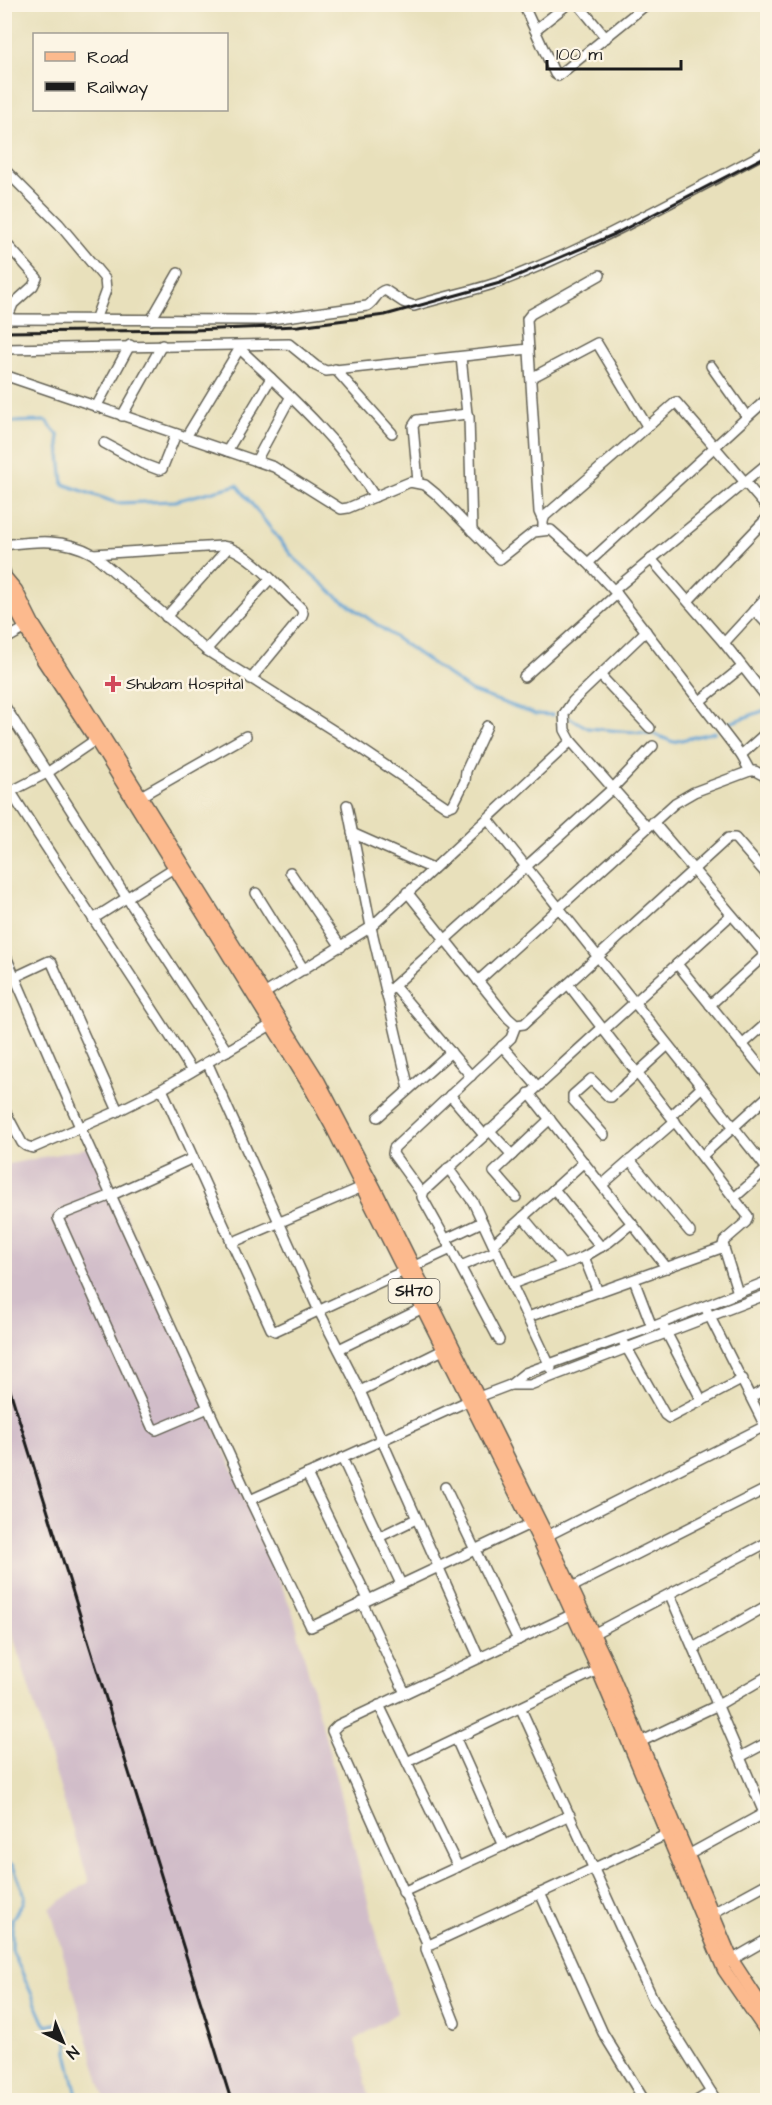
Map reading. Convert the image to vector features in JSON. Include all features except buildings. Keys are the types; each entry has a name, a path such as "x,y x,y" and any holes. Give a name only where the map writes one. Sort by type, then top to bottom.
{"main road":[{"name":"SH70","path":"5,575 16,590 29,626 259,997 319,1082 367,1185 578,1612 727,1963 768,2034"},
{"name":"SH70","path":"100,738 141,796 178,865"},
{"name":"SH70","path":"408,1268 423,1308 448,1348"},
{"name":"SH70","path":"578,1612 593,1634 603,1668"},
{"name":"SH70","path":"672,1832 688,1855 713,1913 727,1963 763,1997 768,2014"}],"street":[{"path":"523,4 555,74 558,76 647,4"},
{"path":"535,30 568,4"},
{"path":"578,4 606,38"},
{"path":"4,241 37,278 33,286 13,304 6,320 264,320 351,310 371,304 379,293 385,290 414,306 499,281 564,255 606,236 768,151"},
{"path":"4,169 59,224 105,279 106,290 94,320"},
{"path":"151,320 178,273"},
{"path":"600,275 528,316 539,512 543,525 588,563 615,592 741,755 750,771"},
{"path":"531,378 597,343 647,426"},
{"path":"4,350 130,345 241,347 288,344 326,371 529,349"},
{"path":"96,406 130,345"},
{"path":"122,416 162,345"},
{"path":"241,347 349,460 375,497"},
{"path":"186,437 241,347"},
{"path":"461,357 469,417 472,531"},
{"path":"711,366 747,417"},
{"path":"335,369 392,433"},
{"path":"4,375 274,467 341,509 410,482 418,482 436,494 500,559 543,525 545,516 676,402 768,509"},
{"path":"227,451 271,378"},
{"path":"256,461 290,398"},
{"path":"588,563 768,398"},
{"path":"418,482 412,426 414,422 467,414"},
{"path":"104,443 143,465 159,471 162,469 176,434"},
{"path":"524,677 651,559 743,481 768,463"},
{"path":"688,601 768,517"},
{"path":"4,546 51,540 74,545 93,554 206,650 339,734 447,807 453,805 465,781 466,771 487,726"},
{"path":"93,554 229,547 243,554 301,608 303,613 302,618 251,679"},
{"path":"166,617 229,547"},
{"path":"651,559 724,643 768,699"},
{"path":"206,650 270,579"},
{"path":"724,643 768,595"},
{"path":"754,610 768,625"},
{"path":"4,640 29,626"},
{"path":"646,631 573,701 564,714 565,730 571,741 612,789 650,824 766,953 710,1005"},
{"path":"700,701 742,667"},
{"path":"600,675 650,728"},
{"path":"4,705 227,1051"},
{"path":"741,755 768,731"},
{"path":"141,796 246,736"},
{"path":"8,794 47,773 100,738"},
{"path":"259,997 371,927 571,741"},
{"path":"386,993 612,789 653,746"},
{"path":"478,981 675,803 694,792 750,771 755,771 768,778"},
{"path":"4,781 8,794 139,986 192,1071"},
{"path":"347,805 371,927 409,1089"},
{"path":"488,819 633,1004 767,1169 734,1198"},
{"path":"352,833 433,869"},
{"path":"407,892 516,1025 524,1024 692,869 732,837 768,876"},
{"path":"93,919 178,865"},
{"path":"290,872 341,947"},
{"path":"256,893 304,970"},
{"path":"422,1194 529,1093 633,1004 731,915"},
{"path":"4,952 80,1127 310,1627 535,1522"},
{"path":"15,977 48,961 52,963 118,1110"},
{"path":"677,964 768,1076"},
{"path":"568,984 673,1118 748,1219 724,1241 738,1293"},
{"path":"394,986 471,1076"},
{"path":"4,1109 26,1146 33,1148 162,1089 275,1022"},
{"path":"742,1045 768,1022"},
{"path":"500,1340 422,1194 393,1151 511,1038 516,1025"},
{"path":"502,1046 537,1086"},
{"path":"604,1136 573,1100 573,1095 591,1079 610,1097 668,1046"},
{"path":"378,1117 451,1053"},
{"path":"207,1062 319,1311 360,1390 479,1658"},
{"path":"602,1185 673,1118 702,1087"},
{"path":"162,1089 271,1329 275,1331 452,1249"},
{"path":"529,1093 667,1268"},
{"path":"450,1095 512,1155"},
{"path":"702,1156 768,1096"},
{"path":"516,1197 494,1172 550,1119"},
{"path":"193,1158 58,1218 152,1427 156,1430 208,1408"},
{"path":"630,1160 690,1232"},
{"path":"461,1266 494,1248 523,1217 584,1162"},
{"path":"448,1168 468,1193 554,1376"},
{"path":"231,1244 367,1185"},
{"path":"554,1189 602,1247"},
{"path":"523,1217 563,1264"},
{"path":"446,1239 482,1222"},
{"path":"512,1284 584,1257 602,1247 632,1223"},
{"path":"528,1317 724,1247"},
{"path":"584,1257 598,1292"},
{"path":"634,1280 652,1327"},
{"path":"510,1385 530,1385 626,1348 705,1306 768,1281"},
{"path":"250,1500 473,1399 510,1385 525,1373 549,1364 652,1327 664,1328 710,1316 764,1296 768,1307"},
{"path":"543,1538 766,1429 705,1306"},
{"path":"339,1349 423,1308"},
{"path":"664,1328 702,1401"},
{"path":"622,1338 667,1418 743,1379"},
{"path":"360,1390 448,1348"},
{"path":"751,1397 768,1389"},
{"path":"342,1458 401,1584"},
{"path":"307,1474 405,1693"},
{"path":"445,1487 518,1640"},
{"path":"567,1590 768,1488"},
{"path":"379,1537 416,1520"},
{"path":"593,1634 768,1542"},
{"path":"670,1595 766,1812 688,1855"},
{"path":"693,1648 768,1605"},
{"path":"455,2023 426,1949 427,1943 332,1731 338,1725 379,1705 578,1612"},
{"path":"407,1762 603,1668"},
{"path":"635,1744 718,1706 768,1676"},
{"path":"379,1705 458,1867"},
{"path":"521,1708 653,1999 716,2100"},
{"path":"456,1739 504,1846"},
{"path":"740,1757 768,1742"},
{"path":"403,1892 570,1815"},
{"path":"427,1943 431,1944 672,1832"},
{"path":"713,1913 768,1883"},
{"path":"540,1893 596,2018 644,2100"},
{"path":"727,1963 768,1939"},
{"path":"698,2100 711,2092"}],"shaded area":[{"path":"97,1146 293,1613 397,2013 355,2040 370,2100 105,2100 50,1908 89,1882 5,1610 4,1165"}],"waterway":[{"path":"4,419 7,422 46,421 58,435 63,484 117,503 175,501 237,485 292,556 335,595 471,691 535,714 553,715"},
{"path":"724,725 768,709"},
{"path":"570,718 588,728 654,734 673,742 715,732"},
{"path":"4,1861 13,1866 25,1896 12,1919 12,1950 44,2022 47,2026 60,2023 68,2031 68,2057 78,2100"}],"railway":[{"path":"4,332 193,330 298,326 385,315 500,283 615,234 768,155"},
{"path":"4,1371 231,2100"}],"place":[{"name":"Shubam Hospital","path":"113,684"}]}
